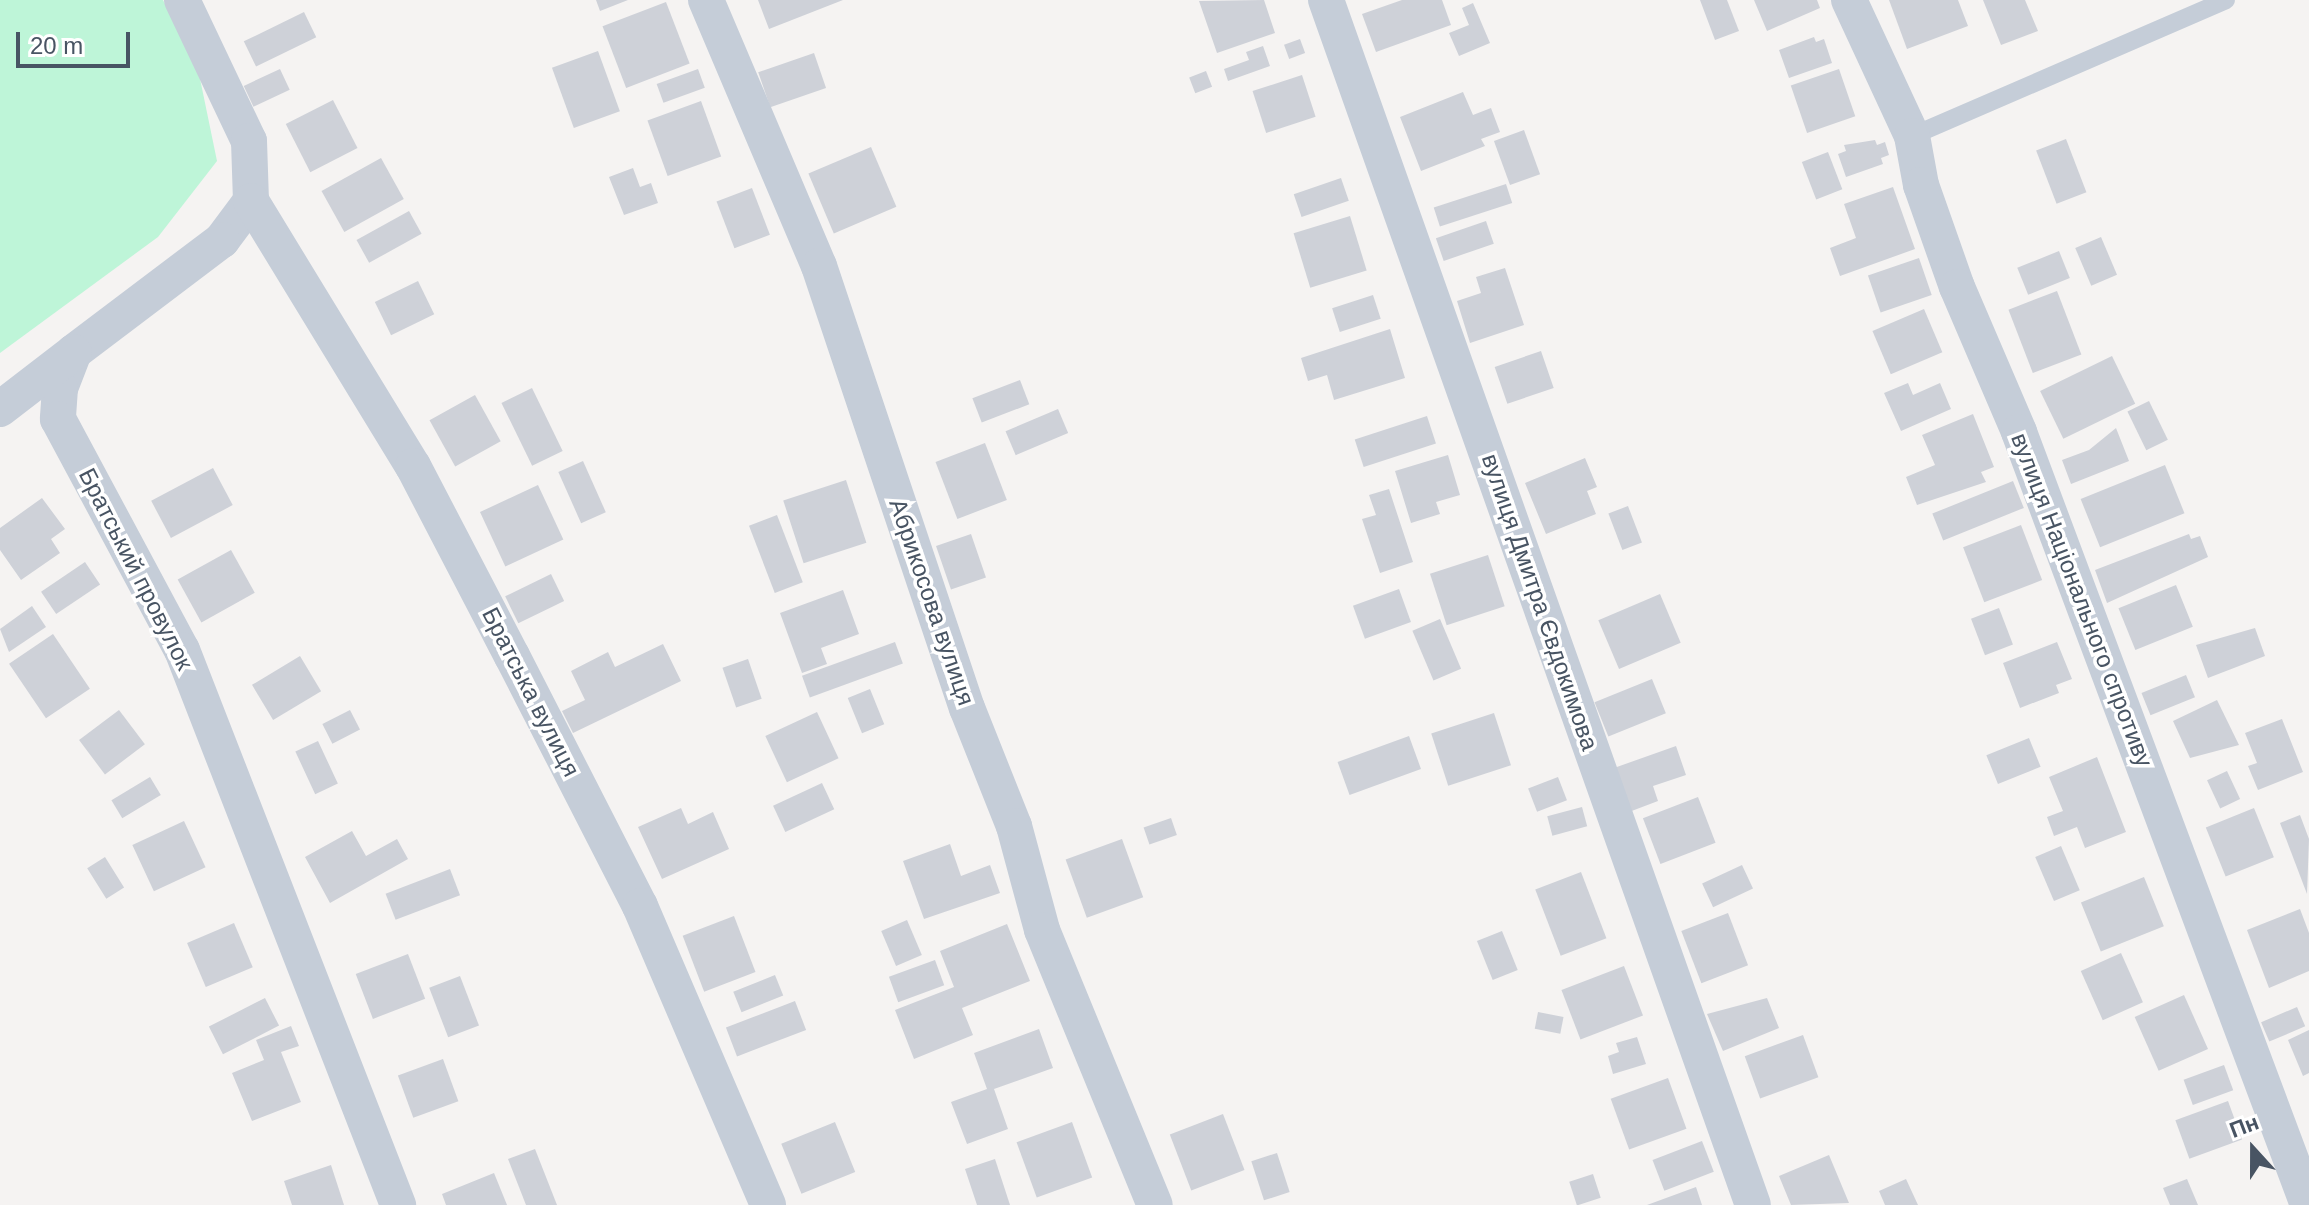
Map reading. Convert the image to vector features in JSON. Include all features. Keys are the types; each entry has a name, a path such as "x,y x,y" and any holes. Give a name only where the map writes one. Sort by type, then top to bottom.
{"street":[{"path":"0,409 222,240 251,201 249,141 182,0"},
{"name":"Абрикосова вулиця","path":"706,0 819,266 967,708 1014,826 1042,930 1155,1205"},
{"name":"вулиця Дмитра Євдокимова","path":"1326,0 1753,1205"},
{"name":"вулиця Національного спротиву","path":"1849,0 1912,136 1921,185 1957,287 2019,432 2308,1205"},
{"name":"Братська вулиця","path":"251,201 413,466 512,656 640,906 768,1205"},
{"name":"Братський провулок","path":"74,352 60,388 58,419 182,650 398,1205"}],"lane":[{"path":"1912,136 2226,0"}],"green space":[{"path":"0,0 163,0 198,69 217,161 158,237 0,353"}],"building":[{"path":"596,0 628,0 600,11"},
{"path":"758,0 843,0 769,29"},
{"path":"1264,0 1275,33 1217,53 1199,1"},
{"path":"1402,0 1442,0 1451,25 1376,52 1362,14"},
{"path":"1700,0 1727,0 1739,31 1715,40"},
{"path":"1754,0 1817,0 1820,8 1767,31"},
{"path":"1889,0 1958,0 1968,26 1907,49"},
{"path":"1983,0 2025,0 2038,31 2001,45"},
{"path":"666,2 690,64 626,88 603,26"},
{"path":"1473,3 1490,43 1459,56 1449,33 1469,25 1462,8"},
{"path":"304,12 316,37 256,67 244,41"},
{"path":"1814,37 1816,42 1824,39 1832,63 1789,78 1779,50"},
{"path":"1300,39 1305,53 1289,59 1284,45"},
{"path":"1263,46 1270,66 1228,81 1224,69 1249,60 1246,52"},
{"path":"598,51 620,111 574,128 552,68"},
{"path":"814,53 826,88 770,107 758,72"},
{"path":"280,69 290,90 253,107 244,86"},
{"path":"698,69 705,88 663,103 657,84"},
{"path":"1839,69 1855,116 1807,133 1791,86"},
{"path":"1206,71 1212,87 1195,93 1189,77"},
{"path":"1302,75 1316,117 1266,133 1253,91"},
{"path":"1463,92 1473,115 1491,108 1500,132 1481,139 1485,146 1421,171 1400,117"},
{"path":"333,100 358,148 310,172 286,124"},
{"path":"701,101 721,156 668,176 647,120"},
{"path":"1524,130 1540,174 1510,185 1494,141"},
{"path":"2066,139 2086,192 2057,204 2036,150"},
{"path":"1875,140 1877,145 1885,142 1889,155 1881,158 1883,164 1846,177 1838,154 1846,151 1844,145"},
{"path":"871,147 896,207 834,233 808,174"},
{"path":"1828,152 1842,189 1816,199 1802,162"},
{"path":"381,158 404,199 344,232 322,191"},
{"path":"633,168 640,187 651,183 658,203 624,215 609,177"},
{"path":"1341,178 1349,201 1302,217 1294,194"},
{"path":"1506,184 1512,203 1440,227 1434,207"},
{"path":"1893,187 1915,249 1840,276 1830,248 1856,238 1844,204"},
{"path":"752,188 770,235 734,248 717,202"},
{"path":"409,211 422,234 369,263 357,240"},
{"path":"1350,216 1367,271 1310,288 1294,233"},
{"path":"1486,221 1494,244 1444,261 1436,238"},
{"path":"2101,237 2117,275 2091,286 2075,248"},
{"path":"2059,251 2070,278 2028,295 2017,268"},
{"path":"1919,258 1932,295 1881,312 1868,276"},
{"path":"1505,268 1524,325 1470,343 1457,301 1481,293 1476,277"},
{"path":"418,281 434,314 391,335 375,302"},
{"path":"2057,291 2081,354 2033,373 2008,310"},
{"path":"1373,295 1381,319 1340,332 1332,308"},
{"path":"1924,309 1942,352 1891,374 1872,331"},
{"path":"1390,329 1405,378 1334,400 1327,375 1308,381 1301,358"},
{"path":"1541,351 1554,388 1507,404 1495,367"},
{"path":"2112,356 2135,404 2063,439 2040,391"},
{"path":"1020,380 1029,404 982,423 972,398"},
{"path":"1908,383 1913,395 1940,383 1951,409 1901,431 1884,393"},
{"path":"532,388 563,451 532,466 501,403"},
{"path":"475,395 501,441 455,467 430,420"},
{"path":"2149,401 2168,440 2146,450 2127,412"},
{"path":"1058,409 1068,433 1016,455 1006,431"},
{"path":"1973,414 1994,467 1981,472 1986,482 1917,505 1906,477 1935,465 1922,435"},
{"path":"1427,416 1436,444 1364,467 1355,439"},
{"path":"2116,428 2129,461 2071,484 2062,460 2089,450"},
{"path":"985,443 1007,500 957,519 936,462"},
{"path":"1448,455 1460,495 1436,502 1440,514 1411,523 1395,471"},
{"path":"1585,458 1597,487 1587,491 1596,514 1546,534 1525,483"},
{"path":"583,461 606,512 581,523 558,472"},
{"path":"2165,465 2184,513 2100,547 2081,499"},
{"path":"213,468 233,505 171,538 151,501"},
{"path":"846,480 866,543 804,563 783,500"},
{"path":"2013,481 2024,508 1943,540 1932,514"},
{"path":"538,485 563,539 505,566 480,512"},
{"path":"1389,489 1413,562 1380,573 1362,519 1376,515 1369,495"},
{"path":"42,498 65,529 51,539 60,553 21,580 0,550 0,528"},
{"path":"1628,506 1642,542 1622,550 1608,514"},
{"path":"777,515 803,582 775,593 749,526"},
{"path":"2021,525 2042,580 1984,602 1963,547"},
{"path":"971,534 986,577 951,590 936,546"},
{"path":"2189,534 2191,539 2200,536 2208,557 2107,603 2095,570"},
{"path":"231,550 255,593 201,622 178,580"},
{"path":"1488,555 1505,606 1447,625 1430,574"},
{"path":"85,562 100,584 56,614 41,592"},
{"path":"551,574 564,601 518,623 505,596"},
{"path":"2176,585 2193,627 2135,650 2119,608"},
{"path":"1399,589 1411,622 1365,639 1353,606"},
{"path":"843,590 859,634 821,648 827,664 802,673 780,613"},
{"path":"1660,594 1681,643 1619,669 1598,620"},
{"path":"32,606 46,627 9,652 0,629"},
{"path":"1999,608 2013,644 1985,655 1971,619"},
{"path":"1440,619 1461,669 1433,680 1412,631"},
{"path":"2255,628 2265,656 2208,678 2196,645"},
{"path":"53,634 90,689 46,718 9,664"},
{"path":"895,642 903,664 810,697 802,676"},
{"path":"2057,642 2072,679 2056,685 2059,693 2020,708 2003,663"},
{"path":"663,644 681,681 573,733 562,711 585,700 571,671 608,652 615,667"},
{"path":"300,656 321,691 273,720 252,685"},
{"path":"748,659 762,699 736,708 722,668"},
{"path":"2186,675 2195,697 2150,715 2141,693"},
{"path":"1652,679 1666,713 1608,737 1595,702"},
{"path":"870,689 884,724 862,733 848,698"},
{"path":"2217,700 2239,745 2190,758 2173,721"},
{"path":"119,710 145,744 105,774 79,740"},
{"path":"350,710 360,730 332,744 322,724"},
{"path":"817,712 839,758 787,782 765,736"},
{"path":"1494,713 1511,765 1448,786 1431,733"},
{"path":"2282,719 2303,772 2258,790 2248,766 2257,763 2245,733"},
{"path":"1409,736 1421,769 1350,795 1338,762"},
{"path":"2029,738 2041,767 1998,784 1986,755"},
{"path":"318,741 338,784 315,794 295,752"},
{"path":"1676,746 1686,775 1653,786 1658,801 1629,812 1614,768"},
{"path":"2097,757 2126,832 2085,848 2077,827 2054,836 2047,817 2063,811 2049,777"},
{"path":"2227,771 2240,799 2220,808 2207,780"},
{"path":"150,777 161,795 122,818 111,800"},
{"path":"1558,777 1567,800 1537,812 1528,788"},
{"path":"822,783 834,809 785,832 773,806"},
{"path":"1698,797 1716,843 1660,864 1643,818"},
{"path":"1582,807 1587,826 1552,836 1547,816"},
{"path":"681,808 688,824 713,812 729,849 662,879 638,827"},
{"path":"2254,808 2274,857 2226,877 2206,827"},
{"path":"2300,815 2309,839 2307,894 2280,823"},
{"path":"1171,818 1177,835 1149,844 1144,827"},
{"path":"184,821 206,867 154,891 132,845"},
{"path":"352,831 366,856 397,839 408,859 330,903 305,857"},
{"path":"1122,839 1143,897 1087,918 1066,860"},
{"path":"950,844 961,876 990,865 1000,893 924,919 903,861"},
{"path":"2061,846 2080,890 2054,901 2035,857"},
{"path":"105,857 124,888 106,899 87,868"},
{"path":"1742,865 1753,889 1713,907 1702,884"},
{"path":"450,869 460,895 396,920 386,894"},
{"path":"1581,872 1606,938 1561,956 1535,890"},
{"path":"2144,877 2164,926 2101,952 2081,902"},
{"path":"2300,909 2309,933 2309,971 2269,988 2247,930"},
{"path":"1728,913 1748,965 1701,983 1681,931"},
{"path":"734,916 756,972 704,992 683,936"},
{"path":"907,920 922,955 896,966 881,931"},
{"path":"234,923 253,967 206,987 187,943"},
{"path":"1007,924 1030,981 962,1008 973,1035 914,1059 895,1010 954,987 940,951"},
{"path":"1502,931 1518,970 1493,980 1477,941"},
{"path":"2121,953 2143,1002 2103,1020 2081,971"},
{"path":"408,954 425,999 373,1019 356,974"},
{"path":"935,960 944,985 898,1002 889,977"},
{"path":"1624,966 1643,1015 1580,1039 1561,990"},
{"path":"775,975 783,995 742,1012 733,992"},
{"path":"460,976 479,1025 448,1037 429,988"},
{"path":"2184,995 2208,1049 2159,1071 2135,1017"},
{"path":"265,998 279,1026 223,1054 209,1027"},
{"path":"1767,998 1779,1028 1723,1051 1707,1014"},
{"path":"795,1001 806,1030 737,1056 726,1028"},
{"path":"2297,1007 2305,1026 2269,1042 2261,1022"},
{"path":"1538,1012 1564,1017 1560,1034 1535,1029"},
{"path":"291,1026 299,1046 281,1052 301,1102 252,1121 232,1073 264,1060 256,1040"},
{"path":"1039,1029 1053,1068 994,1089 1008,1129 967,1144 951,1102 987,1089 974,1053"},
{"path":"2309,1030 2309,1073 2303,1076 2288,1040"},
{"path":"1803,1035 1818,1077 1760,1098 1745,1056"},
{"path":"1637,1037 1646,1064 1613,1074 1608,1056 1619,1052 1616,1043"},
{"path":"443,1059 458,1101 413,1118 398,1075"},
{"path":"2224,1065 2233,1090 2193,1105 2184,1080"},
{"path":"1668,1078 1686,1129 1629,1150 1611,1099"},
{"path":"2228,1101 2242,1140 2189,1159 2175,1120"},
{"path":"1223,1114 1245,1170 1191,1190 1170,1134"},
{"path":"835,1122 855,1172 801,1194 781,1144"},
{"path":"1072,1122 1092,1177 1037,1198 1017,1142"},
{"path":"1702,1141 1714,1172 1664,1191 1653,1160"},
{"path":"535,1149 557,1205 526,1205 508,1159"},
{"path":"1277,1153 1290,1192 1264,1200 1251,1161"},
{"path":"1829,1155 1849,1203 1791,1205 1779,1176"},
{"path":"995,1159 1010,1205 977,1205 965,1169"},
{"path":"331,1165 344,1205 292,1205 284,1181"},
{"path":"494,1173 507,1205 446,1205 442,1194"},
{"path":"1593,1174 1601,1198 1577,1205 1569,1182"},
{"path":"1906,1179 1918,1205 1885,1205 1879,1191"},
{"path":"2187,1179 2198,1205 2170,1205 2163,1188"},
{"path":"1696,1187 1702,1205 1647,1205"}]}
